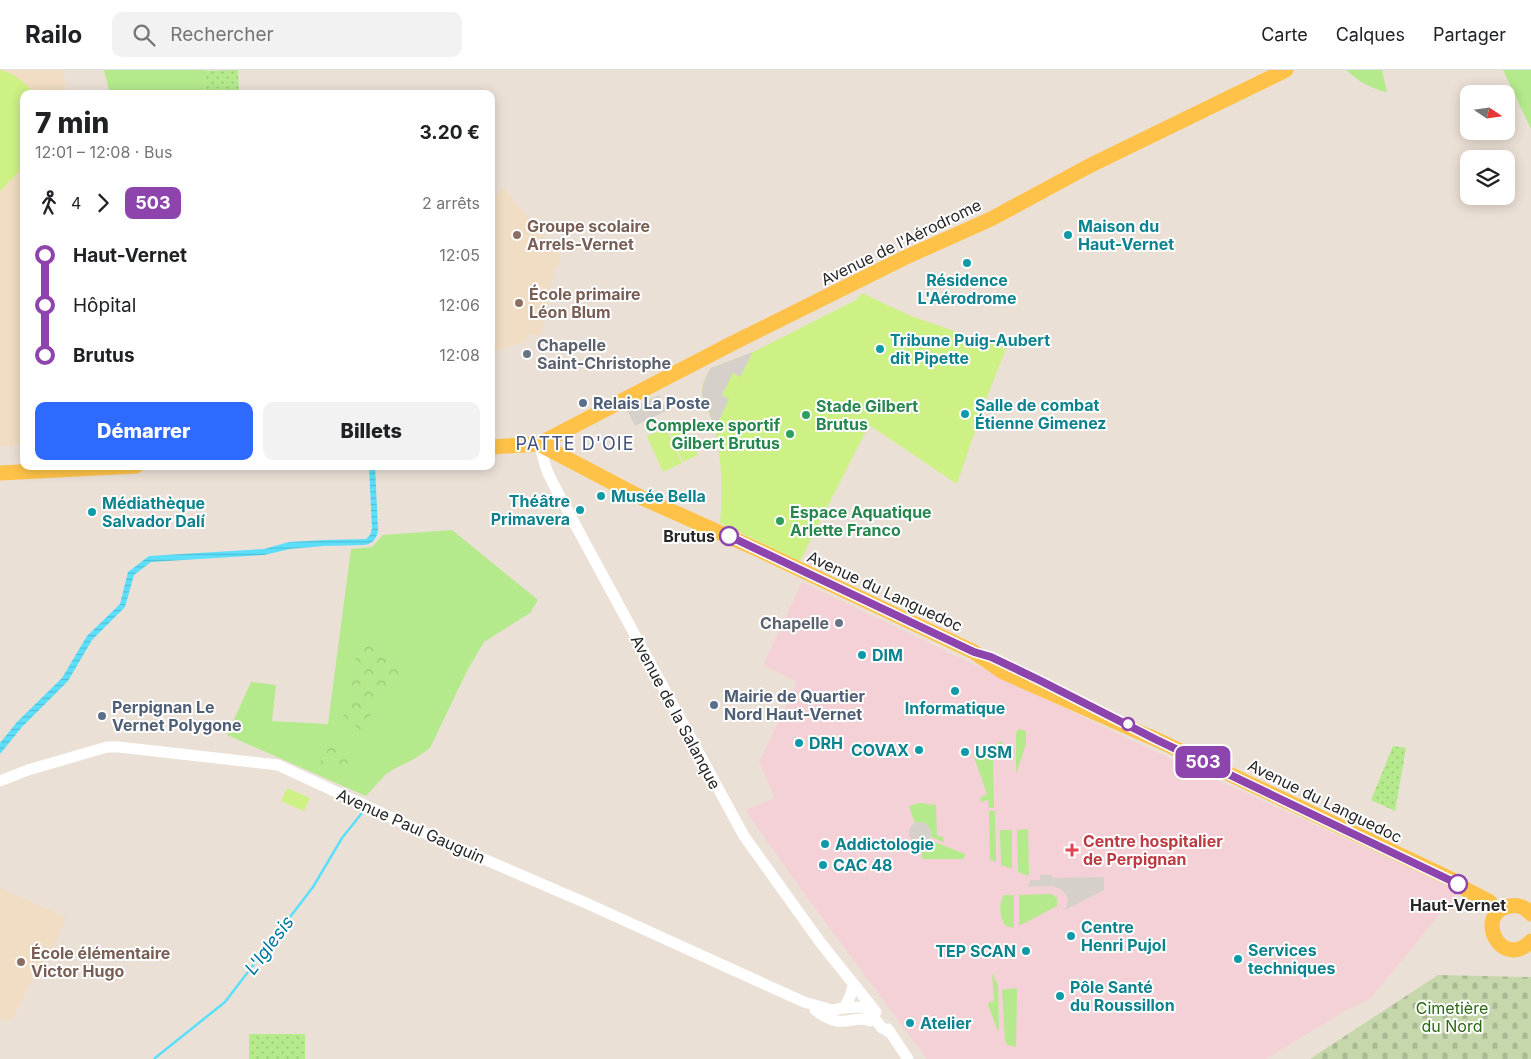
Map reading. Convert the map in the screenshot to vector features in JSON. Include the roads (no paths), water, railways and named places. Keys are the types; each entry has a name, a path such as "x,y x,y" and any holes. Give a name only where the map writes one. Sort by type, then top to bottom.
{"main road":[{"name":"Avenue de l'Aérodrome","path":"538,444 725,347 906,258 991,219 1089,166 1283,71"},
{"path":"495,446 538,444"},
{"name":"Avenue du Languedoc","path":"538,444 640,497 761,551 974,652 991,657 1157,740 1451,879 1490,902 1496,914"},
{"path":"0,473 58,470"},
{"name":"Avenue du Languedoc","path":"1451,879 1466,883 1509,906 1520,906 1531,914"},
{"path":"1509,906 1496,914 1492,922 1494,936 1502,946 1513,950 1531,941"}],"street":[{"name":"Avenue de la Salanque","path":"538,444 546,471 744,836 757,857 839,967 873,1008 907,1059"},
{"name":"Avenue Paul Gauguin","path":"0,781 28,770 107,747 119,746 278,765 434,837 586,903 804,1002 832,1010 861,1007"},
{"name":"Avenue de la Salanque","path":"839,967 870,1021 907,1059"},
{"path":"844,1008 852,988"},
{"name":"Avenue Paul Gauguin","path":"804,1002 823,1016 837,1021 861,1018 870,1021"},
{"path":"861,1007 868,1010 882,1028 891,1033"}],"water":[{"path":"369,470 375,470 378,530 376,538 372,542 364,545 290,549 264,555 151,562 134,575 125,607 92,640 68,681 22,727 0,754 0,743 17,722 62,678 87,636 120,604 128,572 149,556 264,549 289,542 366,539 372,529"}],"waterway":[{"name":"L'Iglesis","path":"155,1058 225,1002 313,887 342,838 362,813"}],"place":[{"name":"Groupe scolaire Arrels-Vernet","path":"517,235"},
{"name":"Maison du Haut-Vernet","path":"1068,235"},
{"name":"Résidence L'Aérodrome","path":"967,263"},
{"name":"École primaire Léon Blum","path":"519,303"},
{"name":"Tribune Puig-Aubert dit Pipette","path":"880,349"},
{"name":"Chapelle Saint-Christophe","path":"527,354"},
{"name":"Relais La Poste","path":"583,403"},
{"name":"Salle de combat Étienne Gimenez","path":"965,414"},
{"name":"Stade Gilbert Brutus","path":"806,415"},
{"name":"Complexe sportif Gilbert Brutus","path":"790,434"},
{"name":"Musée Bella","path":"601,496"},
{"name":"Théâtre Primavera","path":"580,510"},
{"name":"Médiathèque Salvador Dalí","path":"92,512"},
{"name":"Espace Aquatique Arlette Franco","path":"780,521"},
{"name":"Brutus","path":"729,536"},
{"name":"Chapelle","path":"839,623"},
{"name":"DIM","path":"862,655"},
{"name":"Informatique","path":"955,691"},
{"name":"Mairie de Quartier Nord Haut-Vernet","path":"714,705"},
{"name":"Perpignan Le Vernet Polygone","path":"102,716"},
{"name":"DRH","path":"799,743"},
{"name":"COVAX","path":"919,750"},
{"name":"USM","path":"965,752"},
{"name":"Addictologie","path":"825,844"},
{"name":"Centre hospitalier de Perpignan","path":"1072,850"},
{"name":"CAC 48","path":"823,865"},
{"name":"Haut-Vernet","path":"1458,884"},
{"name":"Centre Henri Pujol","path":"1071,936"},
{"name":"TEP SCAN","path":"1026,951"},
{"name":"Services techniques","path":"1238,959"},
{"name":"École élémentaire Victor Hugo","path":"21,962"},
{"name":"Pôle Santé du Roussillon","path":"1060,996"},
{"name":"Atelier","path":"910,1023"}],"district":[{"name":"PATTE D'OIE","path":"575,443"}],"park label":[{"name":"Cimetière du Nord","path":"1452,1017"}]}
